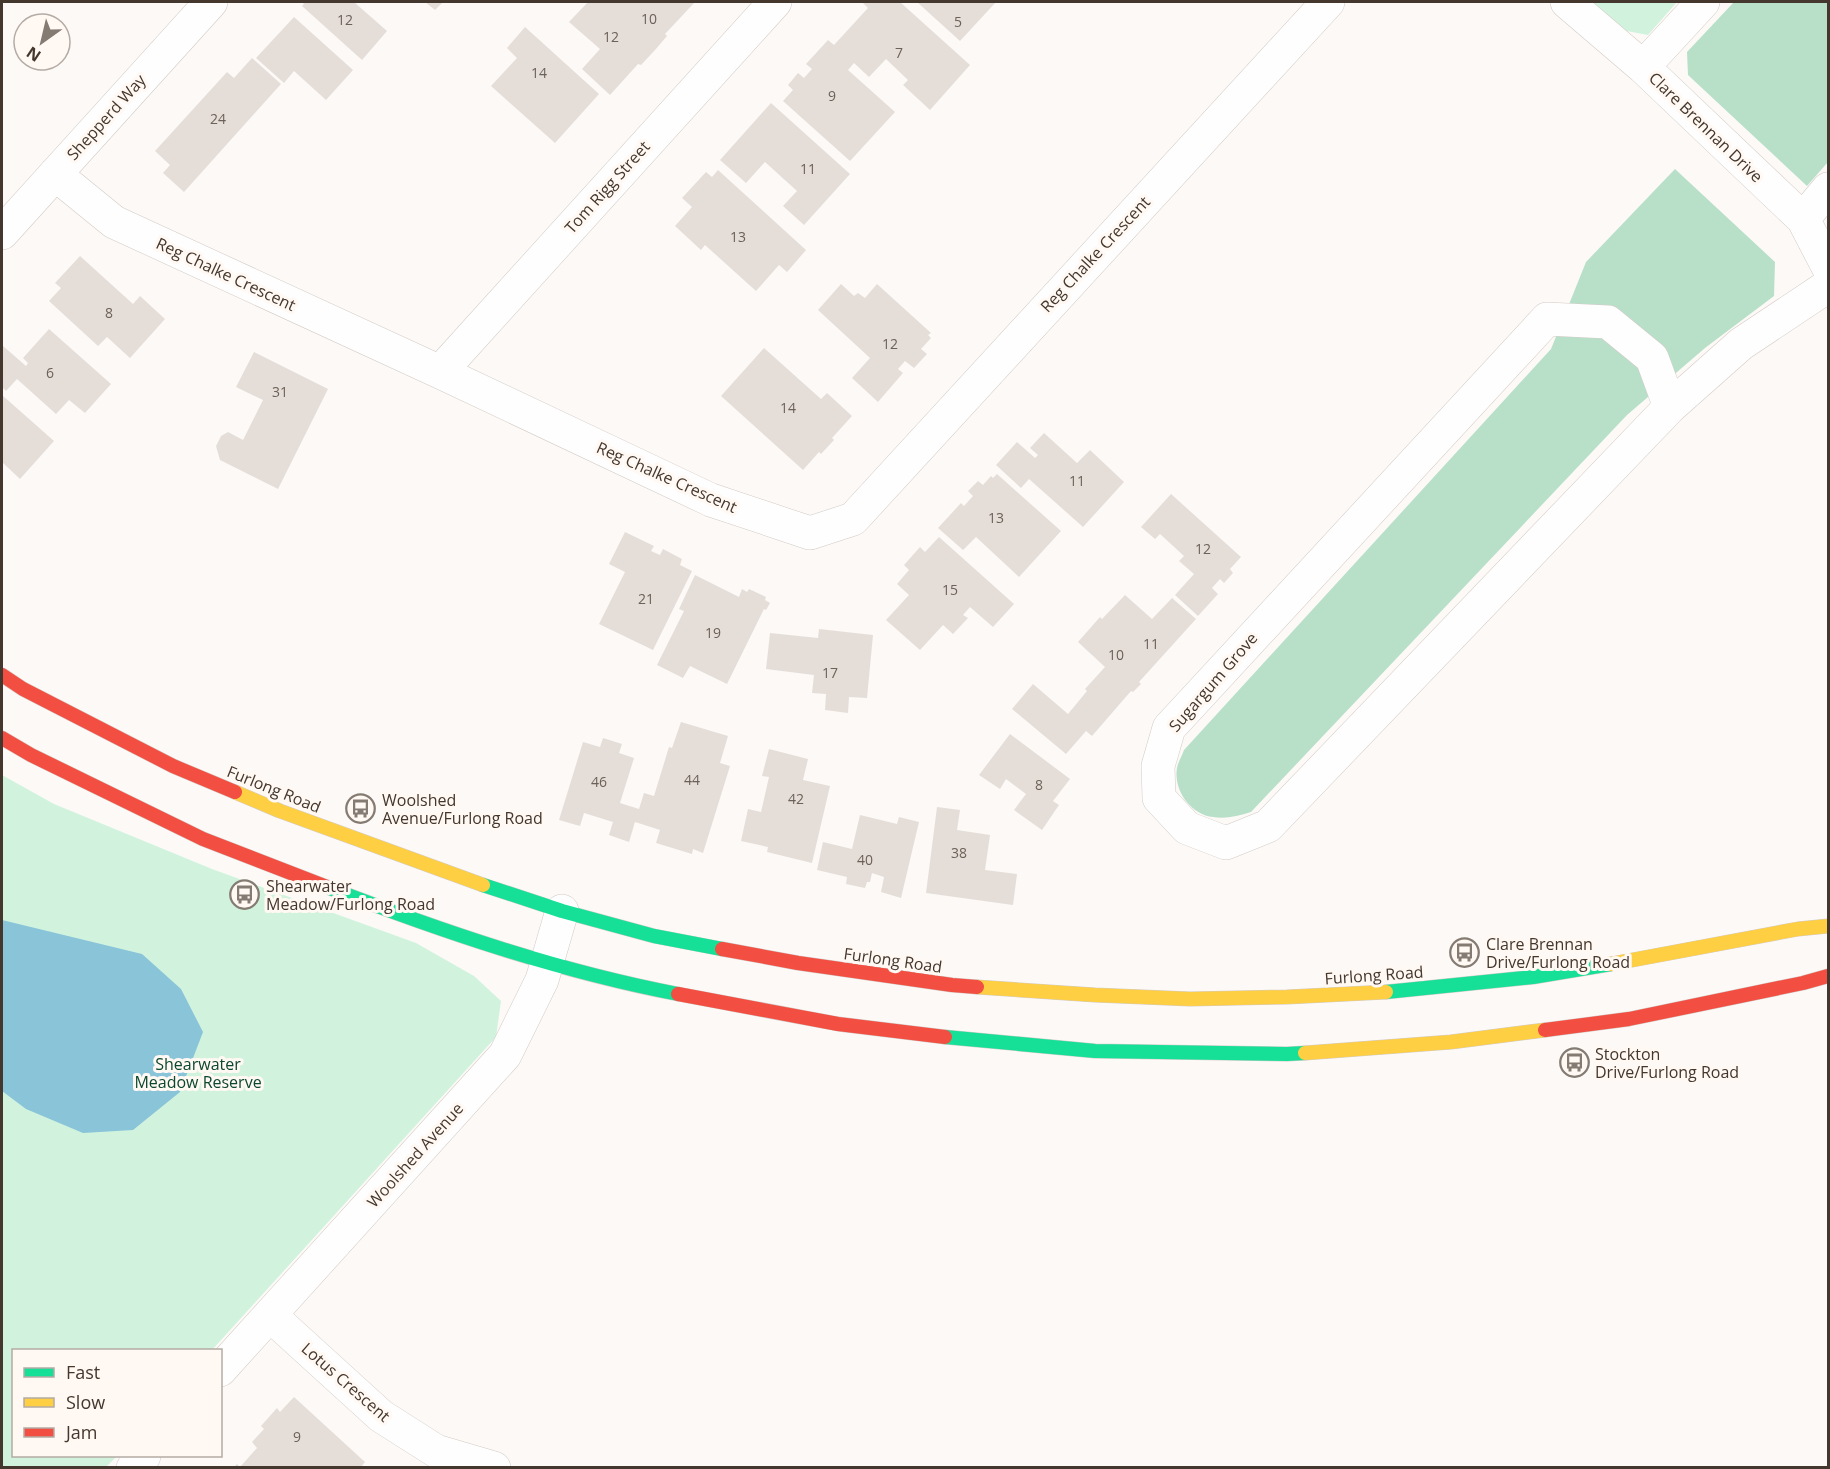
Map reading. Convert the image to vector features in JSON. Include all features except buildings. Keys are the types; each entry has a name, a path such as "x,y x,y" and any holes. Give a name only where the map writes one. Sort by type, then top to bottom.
{"main road":[{"name":"Furlong Road","path":"2,675 23,689 173,766 259,802 475,882 654,936 798,963 952,985 1190,999 1377,993 1533,977 1798,929 1828,926"},
{"path":"2,738 31,755 204,839 399,915 547,963 648,988 838,1024 988,1042 1095,1051 1287,1054 1451,1042 1629,1019 1828,976"}],"street":[{"name":"Shepperd Way","path":"2,233 211,2"},
{"name":"Tom Rigg Street","path":"440,372 775,2"},
{"name":"Reg Chalke Crescent","path":"55,174 114,222 711,500 810,533 853,519 1328,2"},
{"name":"Clare Brennan Drive","path":"1567,2 1643,67 1803,219 1828,267"},
{"path":"1643,67 1703,2"},
{"path":"1803,219 1828,189"},
{"name":"Sugargum Grove","path":"1670,407 1652,358 1608,322 1547,319 1169,728 1158,766 1159,798 1187,828 1226,843 1268,826 1670,407 1741,344 1828,286"},
{"name":"Woolshed Avenue","path":"222,1368 505,1055 542,980 562,910"},
{"name":"Lotus Crescent","path":"270,1315 381,1416 436,1451 494,1467"}],"green space":[{"path":"1578,2 1677,2 1648,35 1605,27"},
{"path":"1734,2 1828,2 1828,162 1807,186 1688,75 1687,52"},
{"path":"1675,169 1775,262 1774,296 1705,348 1627,415 1251,812 1223,818 1198,812 1185,800 1178,785 1177,768 1184,750 1551,349 1586,262"},
{"name":"Shearwater Meadow Reserve","path":"2,775 54,804 212,869 416,943 474,976 501,1001 496,1037 213,1349 12,1349 12,1457 116,1457 106,1467 2,1467"}],"water":[{"path":"2,920 142,954 181,989 203,1032 180,1092 133,1130 83,1133 26,1109 2,1091"}],"traffic: fast":[{"path":"483,885 562,911 654,936 722,949"},
{"path":"327,887 413,919 544,962 678,994"},
{"path":"1386,992 1533,977 1611,964"},
{"path":"945,1037 1095,1051 1305,1053"}],"traffic: slow":[{"path":"235,792 280,811 483,885"},
{"path":"1611,964 1798,929 1828,926"},
{"path":"977,987 1190,999 1386,992"},
{"path":"1305,1053 1451,1042 1545,1030"}],"traffic: jam":[{"path":"2,675 23,689 173,766 235,792"},
{"path":"2,738 31,755 203,839 327,887"},
{"path":"722,949 798,963 977,987"},
{"path":"1545,1030 1629,1019 1828,976"},
{"path":"678,994 838,1024 945,1037"}],"place":[{"name":"Woolshed Avenue/Furlong Road","path":"361,809"},
{"name":"Shearwater Meadow/Furlong Road","path":"245,895"},
{"name":"Clare Brennan Drive/Furlong Road","path":"1465,953"},
{"name":"Stockton Drive/Furlong Road","path":"1574,1063"}]}
